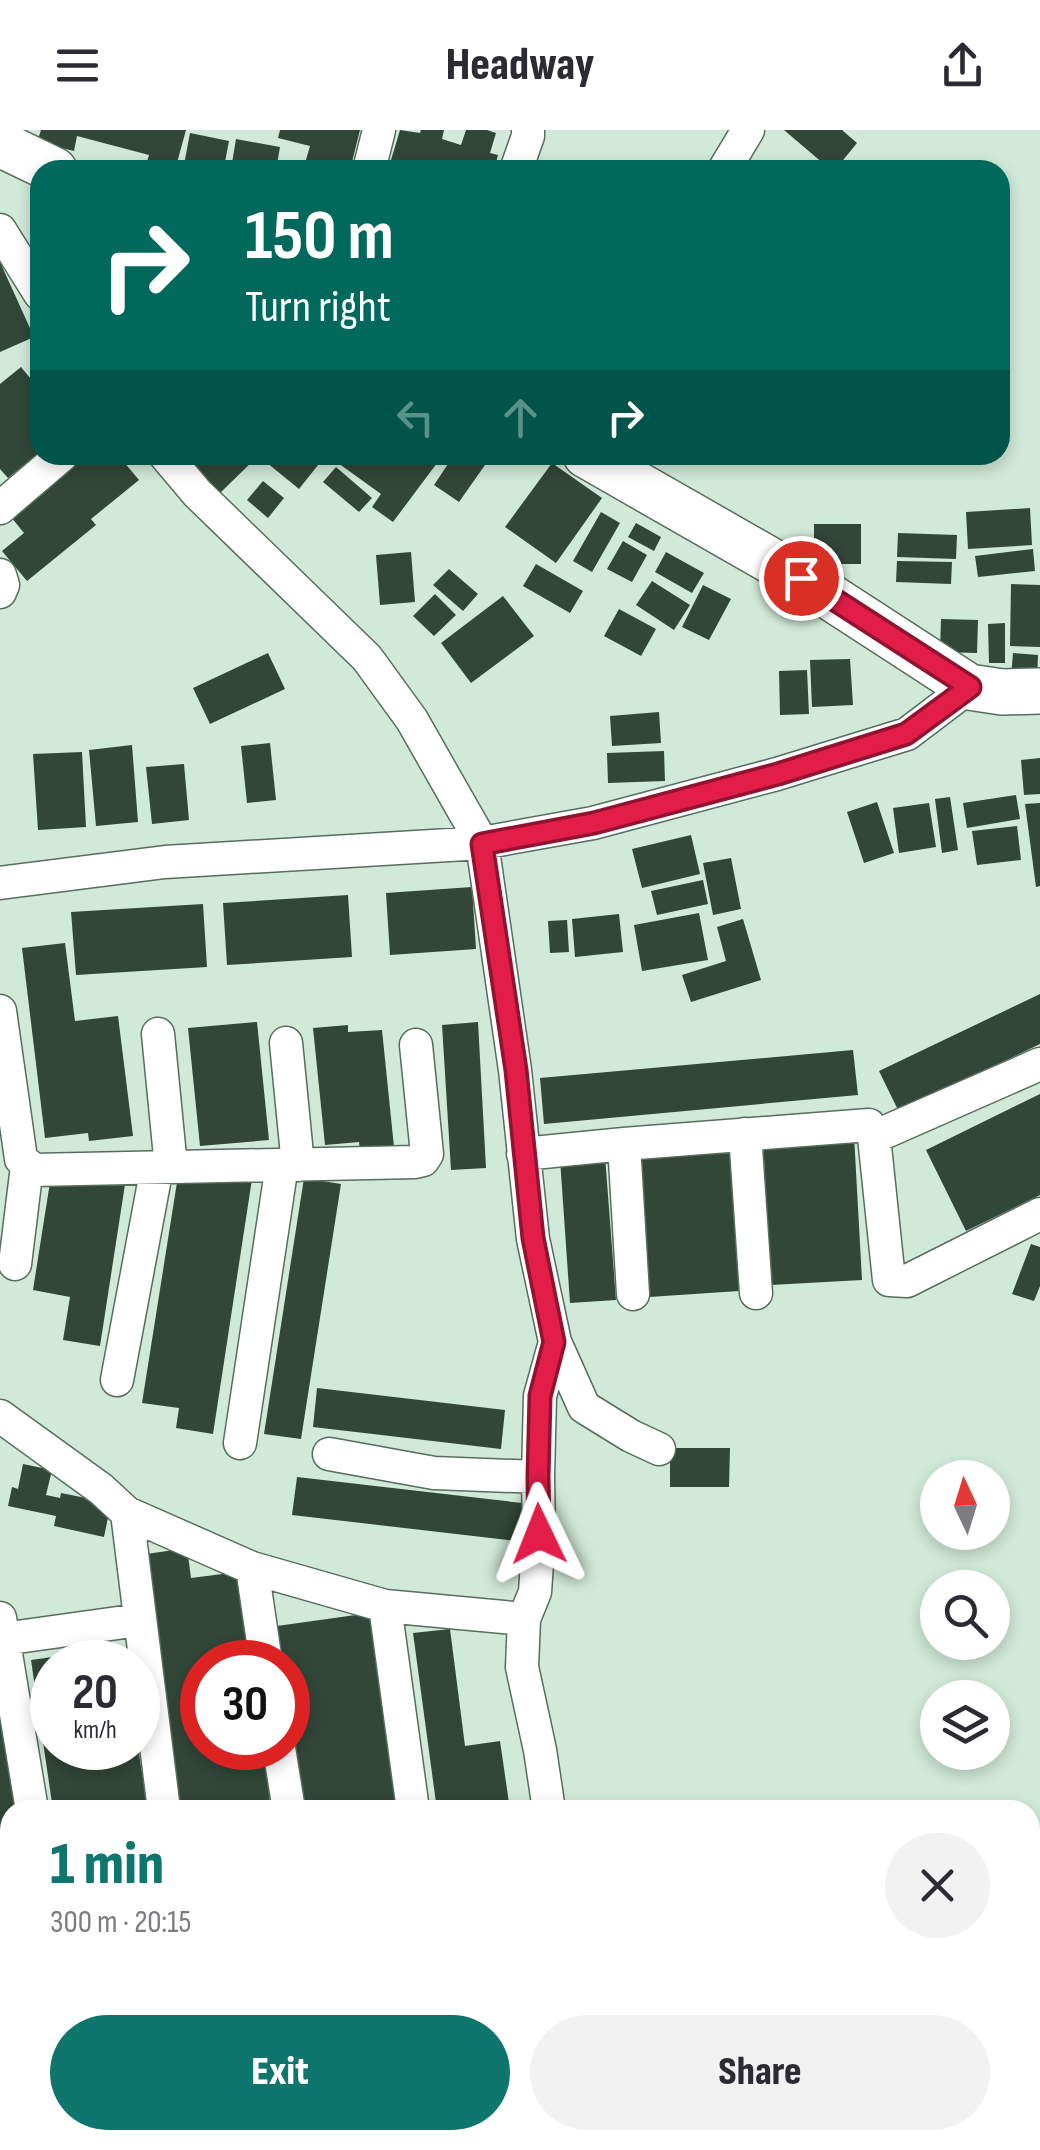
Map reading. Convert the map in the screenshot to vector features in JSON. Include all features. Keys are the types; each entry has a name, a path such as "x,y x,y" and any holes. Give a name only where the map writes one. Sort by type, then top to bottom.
{"street":[{"path":"372,160 379,130"},
{"path":"520,160 528,130"},
{"path":"730,160 748,130"},
{"path":"6,147 33,160"},
{"path":"0,230 30,278"},
{"path":"0,508 50,465"},
{"path":"173,465 196,493 368,658 412,720 482,844 516,1070 533,1238 554,1342 584,1407 630,1436 660,1448"},
{"path":"603,465 801,578 970,687 1002,692 1040,691"},
{"path":"0,575 0,592"},
{"path":"0,884 164,862 482,844 594,823 778,774 906,734 970,687"},
{"path":"0,1011 21,1159 34,1170 423,1160 427,1154 416,1045"},
{"path":"116,1380 164,1167 158,1034"},
{"path":"240,1444 290,1165 286,1043"},
{"path":"874,1137 1040,1064"},
{"path":"523,1154 869,1125 874,1137 889,1280 907,1281 1040,1214"},
{"path":"746,1134 756,1294"},
{"path":"624,1144 633,1294"},
{"path":"15,1264 27,1166"},
{"path":"547,1800 522,1666 524,1619 535,1592 539,1534 540,1396 554,1342"},
{"path":"0,1416 102,1489 127,1513 252,1568 384,1606 524,1619"},
{"path":"330,1454 434,1473 538,1477"},
{"path":"127,1513 163,1800"},
{"path":"252,1568 263,1640"},
{"path":"384,1606 413,1800"},
{"path":"30,1800 2,1629 139,1620"},
{"path":"283,1770 288,1800"}],"building":[{"path":"41,130 186,130 178,160 148,160 149,155 77,136 74,151 37,142"},
{"path":"280,130 360,130 352,160 306,160 310,146 278,138"},
{"path":"400,130 444,130 442,139 461,145 466,130 496,133 490,153 498,155 497,160 391,160"},
{"path":"784,130 842,130 857,143 843,160 819,160"},
{"path":"190,133 229,141 225,160 185,160"},
{"path":"236,139 280,147 278,160 232,160"},
{"path":"0,262 30,328 30,339 0,352"},
{"path":"21,367 30,378 30,460 8,478 0,469 0,384"},
{"path":"65,465 126,465 139,480 91,519 96,525 27,581 2,551 24,533 7,512"},
{"path":"189,465 249,465 219,494"},
{"path":"270,465 318,465 299,489"},
{"path":"341,465 436,465 393,522 372,507 381,494"},
{"path":"447,465 485,465 459,502 434,485"},
{"path":"551,465 602,498 556,563 505,527"},
{"path":"336,467 372,498 359,512 323,482"},
{"path":"263,481 284,498 268,518 247,500"},
{"path":"1030,508 1032,545 968,549 966,512"},
{"path":"601,512 620,523 592,572 573,561"},
{"path":"636,523 661,537 654,551 628,537"},
{"path":"814,524 861,524 861,564 814,564"},
{"path":"898,533 957,535 956,559 897,557"},
{"path":"623,541 647,555 632,582 607,569"},
{"path":"1033,549 1035,571 978,577 975,556"},
{"path":"411,552 415,602 380,605 376,555"},
{"path":"666,552 704,573 692,593 655,572"},
{"path":"897,561 952,562 951,584 896,582"},
{"path":"536,564 583,591 570,613 523,586"},
{"path":"449,569 478,594 463,611 433,585"},
{"path":"652,581 690,605 674,630 636,605"},
{"path":"1011,584 1040,585 1040,647 1010,646"},
{"path":"703,585 731,599 709,640 682,627"},
{"path":"435,594 456,615 434,636 413,616"},
{"path":"503,596 534,636 471,683 441,643"},
{"path":"619,609 656,629 641,656 604,636"},
{"path":"941,619 978,620 977,653 940,652"},
{"path":"1005,623 1005,663 989,663 988,624"},
{"path":"268,653 285,689 210,724 193,688"},
{"path":"1013,653 1038,655 1037,680 1011,678"},
{"path":"850,659 853,705 812,707 810,660"},
{"path":"807,670 809,714 780,715 779,671"},
{"path":"659,712 661,743 612,746 610,716"},
{"path":"270,743 276,800 247,803 241,746"},
{"path":"132,745 138,822 96,826 89,750"},
{"path":"664,751 665,781 608,783 607,753"},
{"path":"82,752 86,827 38,830 33,754"},
{"path":"1040,758 1040,794 1024,795 1021,760"},
{"path":"184,764 189,820 152,824 146,767"},
{"path":"1016,795 1020,819 967,828 963,803"},
{"path":"950,797 958,850 942,853 935,799"},
{"path":"877,802 894,853 864,863 847,812"},
{"path":"929,803 936,847 899,853 893,808"},
{"path":"1040,803 1040,886 1036,887 1025,804"},
{"path":"1017,826 1021,860 977,865 972,831"},
{"path":"691,835 700,874 642,888 632,849"},
{"path":"731,858 741,909 713,915 703,863"},
{"path":"703,880 708,904 657,915 651,891"},
{"path":"472,887 476,949 390,955 386,893"},
{"path":"348,895 352,957 227,965 223,903"},
{"path":"203,904 207,967 76,975 71,912"},
{"path":"699,913 708,960 642,971 634,925"},
{"path":"619,914 623,952 575,957 572,919"},
{"path":"743,919 761,980 691,1002 682,975 726,961 717,927"},
{"path":"567,920 569,952 550,953 548,921"},
{"path":"65,943 75,1021 118,1016 133,1136 89,1141 88,1133 45,1138 22,948"},
{"path":"1040,994 1040,1044 899,1112 879,1071"},
{"path":"257,1022 269,1140 200,1146 188,1028"},
{"path":"478,1022 486,1168 451,1170 442,1025"},
{"path":"348,1025 348,1032 382,1030 394,1147 360,1150 359,1142 325,1145 313,1028"},
{"path":"853,1050 858,1095 544,1124 540,1078"},
{"path":"1040,1094 1040,1195 966,1231 926,1150"},
{"path":"854,1135 862,1280 771,1285 763,1140"},
{"path":"729,1146 739,1291 649,1297 638,1153"},
{"path":"605,1156 616,1300 570,1303 560,1159"},
{"path":"51,1176 126,1178 100,1346 63,1340 70,1297 33,1290"},
{"path":"178,1176 252,1179 213,1434 176,1428 179,1408 142,1403"},
{"path":"304,1178 341,1184 301,1439 264,1434"},
{"path":"1031,1244 1040,1247 1040,1286 1034,1301 1012,1294"},
{"path":"317,1388 505,1410 501,1449 313,1427"},
{"path":"670,1448 730,1448 729,1487 670,1487"},
{"path":"23,1464 52,1470 46,1495 60,1498 61,1493 111,1503 104,1537 54,1526 56,1516 8,1506 12,1487 18,1489"},
{"path":"297,1477 522,1503 517,1541 292,1515"},
{"path":"187,1548 191,1578 238,1572 247,1640 180,1640 180,1770 266,1770 270,1800 175,1800 160,1697 160,1640 152,1640 140,1555"},
{"path":"370,1613 396,1800 302,1800 297,1770 310,1770 310,1640 279,1640 277,1626"},
{"path":"450,1629 465,1746 500,1741 509,1800 436,1800 413,1633"},
{"path":"0,1712 14,1800 0,1800"},
{"path":"47,1770 142,1770 146,1800 52,1800"}],"route":[{"path":"539,1534 540,1396 554,1342 533,1238 516,1070 482,844 594,823 778,774 906,734 970,687 801,578"}]}
